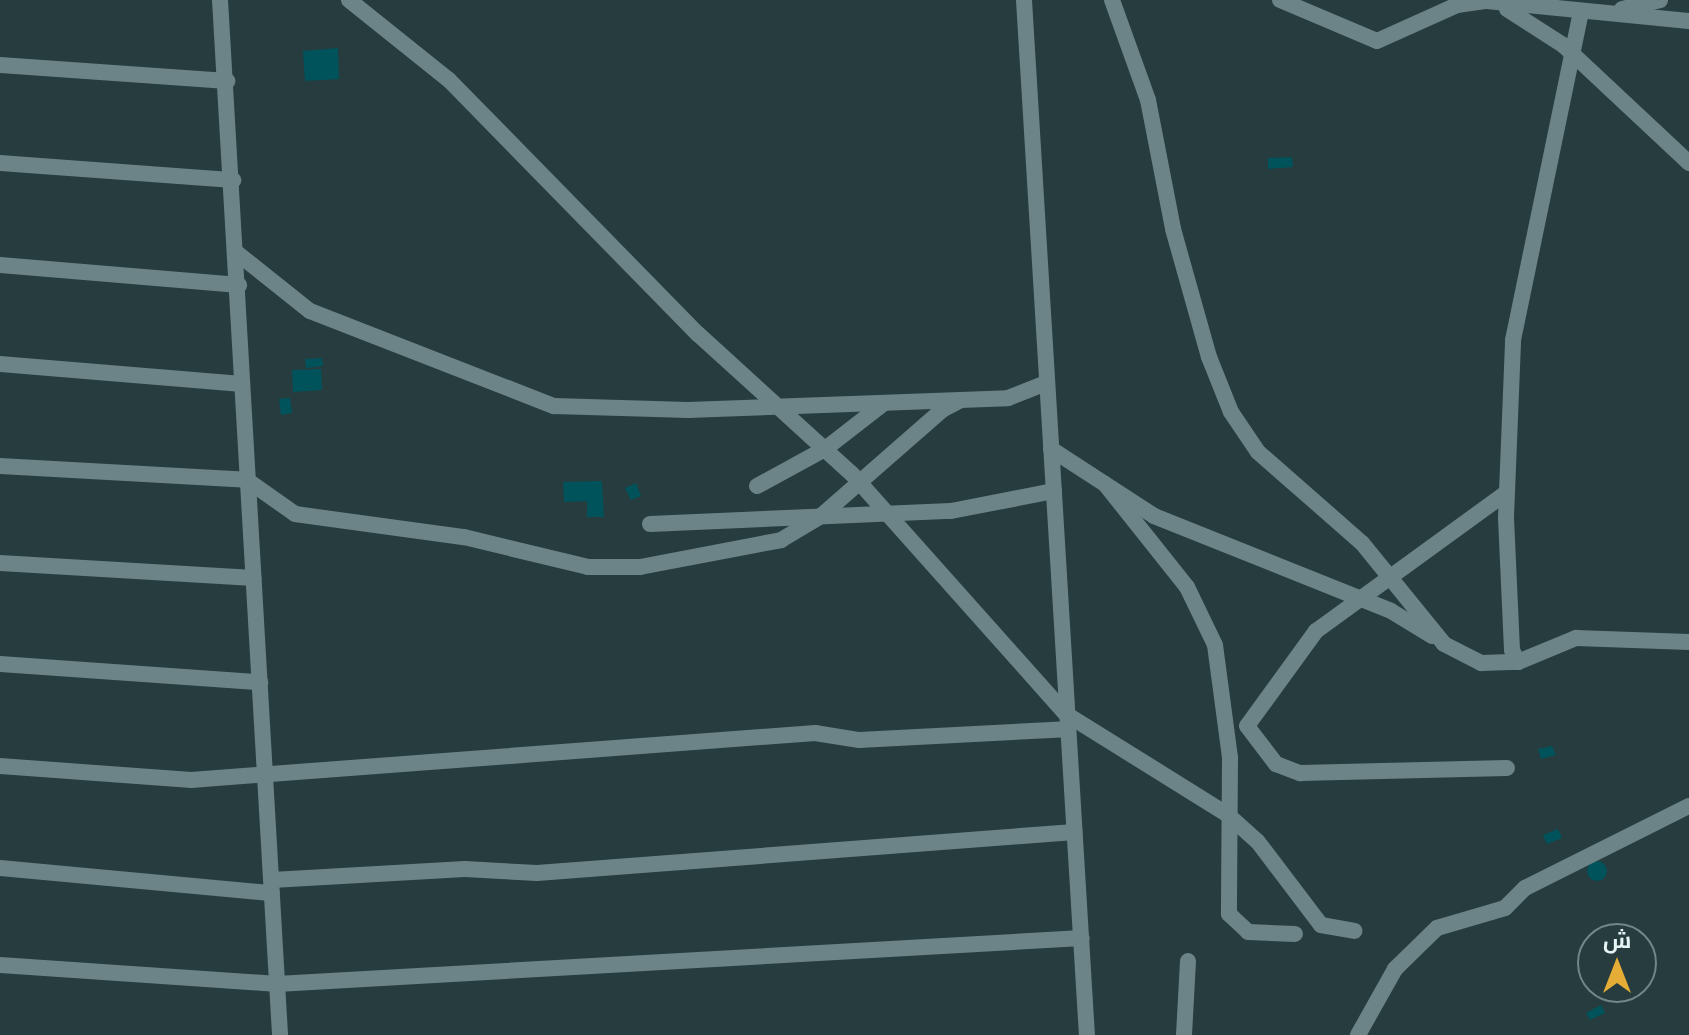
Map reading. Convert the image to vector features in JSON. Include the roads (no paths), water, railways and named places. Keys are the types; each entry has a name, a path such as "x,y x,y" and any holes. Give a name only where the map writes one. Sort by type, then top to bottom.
{"street":[{"path":"220,0 233,180 247,480 280,1035"},
{"path":"349,0 449,80 698,334 861,483 1066,721 1228,815 1258,842 1321,925 1354,931"},
{"path":"1024,0 1087,1035"},
{"path":"1112,0 1148,100 1173,229 1231,412 1283,480 1331,514 1444,644"},
{"path":"1280,0 1377,41 1457,5 1487,1 1581,13 1689,21"},
{"path":"1604,14 1660,0"},
{"path":"1487,1 1530,20 1571,53 1689,163"},
{"path":"1518,662 1512,650 1506,493 1518,303 1581,13"},
{"path":"0,65 227,81"},
{"path":"0,163 233,180"},
{"path":"237,253 310,311 554,406 883,404 1008,398 1046,383"},
{"path":"0,265 239,285"},
{"path":"0,364 242,384"},
{"path":"0,466 247,480 295,514 464,537 588,567 640,567 781,540 821,516 961,400"},
{"path":"757,486 825,449 883,404"},
{"path":"1051,449 1154,516 1391,611 1481,663 1518,662 1576,638 1689,642"},
{"path":"1105,484 1187,587 1215,645 1230,758 1229,914 1248,932 1295,934"},
{"path":"650,524 951,511 1054,491"},
{"path":"1506,493 1386,575 1316,631 1273,683 1247,726 1250,737 1276,764 1300,773 1507,768"},
{"path":"0,563 254,578"},
{"path":"0,664 260,682"},
{"path":"0,766 166,780 265,770 815,733 859,740 1066,721"},
{"path":"1361,1035 1366,1017 1395,969 1437,928 1505,908 1525,888 1689,806"},
{"path":"0,868 272,887 465,869 537,873 1074,832"},
{"path":"0,965 277,984 1082,938"},
{"path":"1184,1035 1188,961"}]}
